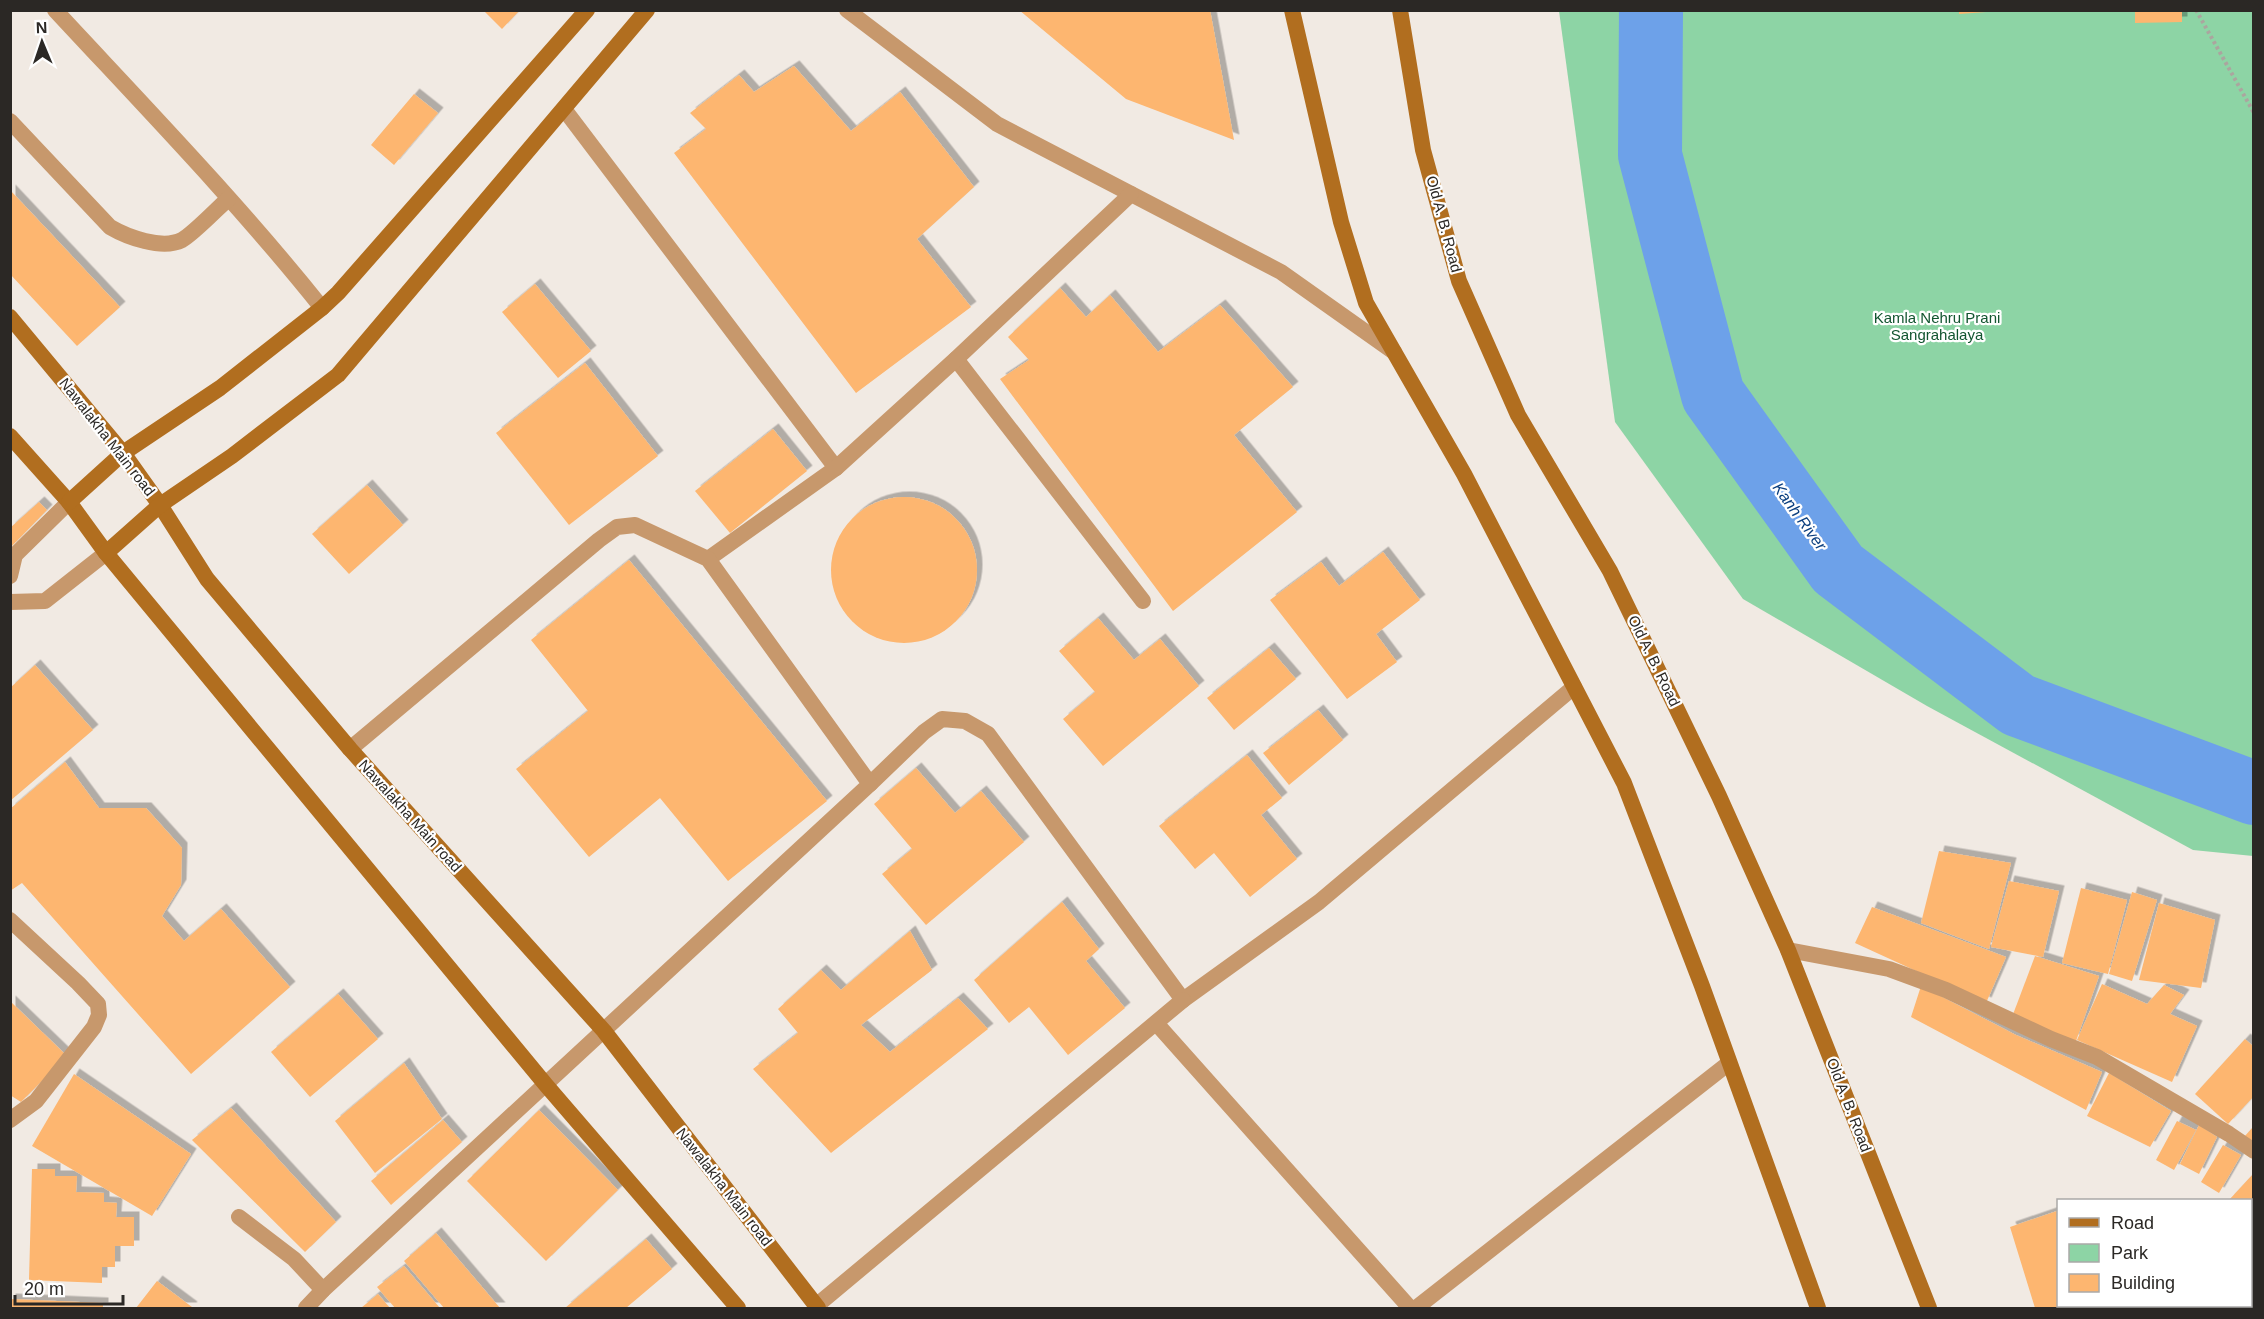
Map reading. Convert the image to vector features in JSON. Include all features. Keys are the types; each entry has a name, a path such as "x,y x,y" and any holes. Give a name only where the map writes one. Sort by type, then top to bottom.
{"main road":[{"path":"69,502 123,453 220,388 322,308 587,10"},
{"path":"106,554 160,505 232,456 338,375 647,10"},
{"path":"1292,10 1344,232 1366,303 1464,474 1624,783 1702,986 1818,1308"},
{"name":"Old A. B. Road","path":"1400,10 1424,150 1459,281 1518,415 1610,571 1719,796 1788,950 1929,1308"},
{"name":"Nawalakha Main road","path":"10,317 123,453 160,505 207,579 350,749 603,1031 817,1307"},
{"path":"10,436 69,502 106,554 546,1085 738,1308"}],"street":[{"path":"55,10 201,166 278,253 322,308"},
{"path":"847,10 997,124 1281,272 1394,352"},
{"path":"564,109 836,468"},
{"path":"10,121 110,227 125,236 162,243 182,240 228,199"},
{"path":"708,559 836,468 956,359 1131,194"},
{"path":"956,359 1143,601"},
{"path":"10,576 15,555 69,502"},
{"path":"350,749 617,527 635,525 708,559 870,784"},
{"path":"10,602 45,602 106,554"},
{"path":"817,1307 1183,1000 1319,902 1574,687"},
{"path":"306,1308 924,732 942,719 965,721 988,734 1183,1000"},
{"path":"10,920 85,990 98,1004 99,1015 94,1027 36,1101 10,1120"},
{"path":"1788,950 1889,969 1946,990 2051,1039 2097,1057 2229,1134 2253,1151"},
{"path":"1156,1023 1410,1308"},
{"path":"1416,1308 1729,1063"},
{"path":"239,1217 294,1259 323,1290"}],"path":[{"path":"2196,10 2253,113"}],"green space":[{"name":"Kamla Nehru Prani Sangrahalaya","path":"1559,11 2253,11 2253,856 2193,850 1927,706 1743,599 1615,422"}],"building":[{"path":"483,10 520,10 502,29"},
{"path":"1019,10 1210,10 1234,140 1126,99"},
{"path":"1959,10 1986,10 1986,12 1959,14"},
{"path":"2135,10 2182,10 2182,22 2135,23"},
{"path":"794,66 851,131 900,92 974,187 917,239 971,307 856,393 674,153 706,129 690,113 739,75 754,92"},
{"path":"414,94 438,113 394,165 371,145"},
{"path":"10,190 120,307 77,346 10,274"},
{"path":"535,284 591,351 558,378 502,312"},
{"path":"1060,288 1086,317 1110,295 1158,352 1220,305 1293,387 1234,435 1297,512 1173,611 1000,379 1029,360 1008,337"},
{"path":"585,363 658,456 569,525 496,433"},
{"path":"773,429 807,471 730,533 695,491"},
{"path":"367,485 403,525 349,574 312,534"},
{"path":"904,497 932,502 956,518 972,542 977,570 972,598 956,622 932,638 904,643 876,638 852,622 836,598 831,570 836,542 852,518 876,502"},
{"path":"39,502 47,510 10,548 10,528"},
{"path":"1383,552 1420,600 1376,634 1397,662 1347,699 1270,600 1321,562 1339,586"},
{"path":"629,560 827,801 728,881 660,798 589,857 516,769 588,711 531,640"},
{"path":"1098,618 1134,660 1160,639 1199,686 1103,766 1063,719 1095,692 1059,651"},
{"path":"1269,648 1296,679 1234,730 1207,698"},
{"path":"35,665 93,730 10,801 10,688"},
{"path":"1318,710 1343,740 1289,785 1263,753"},
{"path":"1247,755 1282,798 1261,815 1297,859 1250,897 1214,853 1195,869 1159,826"},
{"path":"65,762 99,808 146,808 182,848 181,885 162,916 184,941 221,909 290,987 191,1074 22,883 10,891 10,809"},
{"path":"916,768 955,813 981,791 1024,842 926,925 882,874 912,849 874,804"},
{"path":"1939,851 2011,863 1989,949 1921,923"},
{"path":"2009,881 2059,891 2043,957 1991,947"},
{"path":"2081,888 2127,900 2108,974 2062,963"},
{"path":"2132,892 2157,900 2132,981 2109,974"},
{"path":"1062,902 1099,949 1086,961 1125,1008 1068,1055 1029,1007 1009,1023 974,980"},
{"path":"2159,903 2215,920 2201,988 2139,980"},
{"path":"1872,907 2006,957 1986,1003 1855,943"},
{"path":"910,931 932,970 861,1025 890,1052 958,998 988,1029 831,1153 753,1069 798,1033 778,1009 821,970 841,990"},
{"path":"2035,956 2099,976 2076,1041 2012,1017"},
{"path":"2102,984 2147,1004 2164,985 2184,995 2170,1014 2197,1026 2172,1082 2077,1040"},
{"path":"1921,986 2016,1035 2102,1072 2086,1110 1911,1017"},
{"path":"338,994 378,1039 310,1097 271,1052"},
{"path":"10,1001 67,1056 21,1102 10,1095"},
{"path":"2245,1039 2254,1047 2254,1096 2228,1124 2195,1094"},
{"path":"404,1063 442,1119 375,1173 335,1121"},
{"path":"2109,1073 2171,1111 2150,1147 2087,1116"},
{"path":"74,1074 191,1154 152,1216 32,1146"},
{"path":"231,1108 336,1222 305,1252 192,1140"},
{"path":"539,1110 618,1190 546,1261 467,1181"},
{"path":"443,1120 462,1142 391,1205 371,1181"},
{"path":"2177,1121 2196,1130 2174,1170 2156,1160"},
{"path":"2199,1125 2217,1137 2199,1174 2180,1164"},
{"path":"2254,1126 2254,1147 2243,1138"},
{"path":"2223,1145 2241,1155 2219,1193 2201,1182"},
{"path":"32,1169 55,1169 55,1176 77,1176 76,1192 104,1193 104,1202 117,1203 116,1217 134,1217 134,1246 115,1246 115,1267 102,1267 102,1283 29,1280"},
{"path":"2254,1173 2254,1224 2252,1222 2252,1199 2230,1199"},
{"path":"2057,1211 2057,1307 2122,1308 2035,1308 2010,1227"},
{"path":"436,1233 500,1308 444,1308 404,1261"},
{"path":"646,1239 672,1269 626,1308 565,1308"},
{"path":"404,1266 440,1308 395,1308 377,1287"},
{"path":"157,1281 192,1307 136,1308"},
{"path":"378,1294 390,1308 361,1308"},
{"path":"10,1299 103,1303 103,1308 10,1308"}],"waterway":[{"name":"Kanh River","path":"1651,10 1650,155 1713,395 1838,569 2018,705 2254,793"}]}
